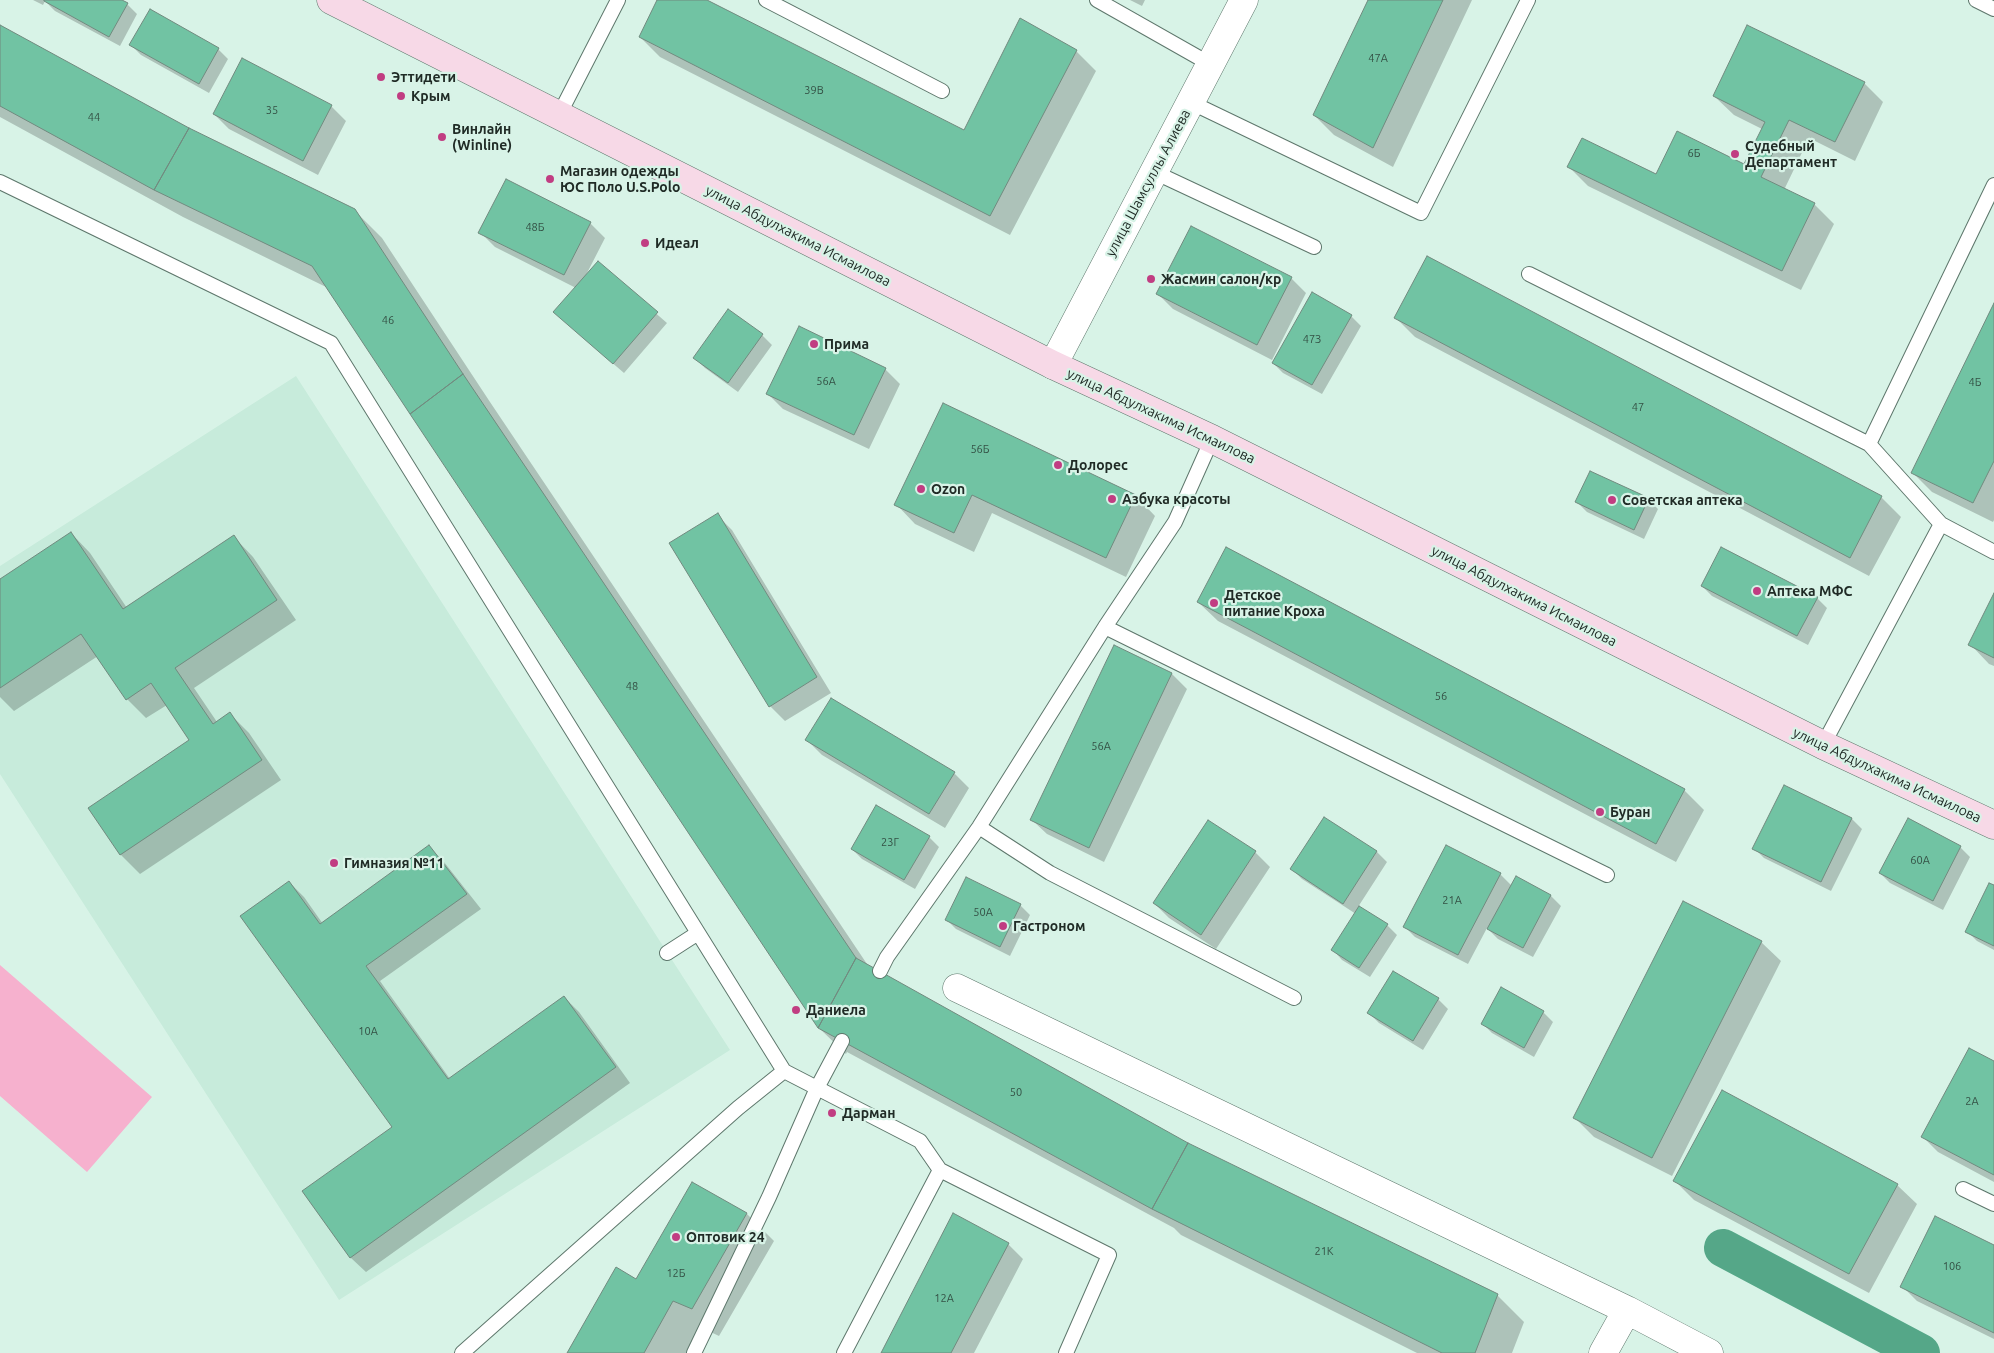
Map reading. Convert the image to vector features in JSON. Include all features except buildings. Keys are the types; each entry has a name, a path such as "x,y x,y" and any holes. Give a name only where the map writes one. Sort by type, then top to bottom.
{"main road":[{"name":"улица Абдулхакима Исмаилова","path":"331,0 1053,365 1212,439 1822,745 1994,825"}],"street":[{"name":"улица Шамсуллы Алиева","path":"1053,365 1244,0"},
{"path":"957,988 1627,1310 1710,1353"},
{"path":"1602,1353 1627,1310"}],"lane":[{"path":"559,114 618,0"},
{"path":"766,0 942,91"},
{"path":"1097,0 1210,64"},
{"path":"1190,102 1421,213 1528,0"},
{"path":"1976,0 1994,9"},
{"path":"1154,172 1314,247"},
{"path":"0,182 331,344 784,1071 920,1141 940,1170 1109,1255 1066,1353"},
{"path":"1869,444 1994,185"},
{"path":"1529,274 1869,444 1940,524 1994,552"},
{"path":"880,971 887,957 979,827 1105,627 1175,522 1212,439"},
{"path":"1822,745 1940,524"},
{"path":"1105,627 1607,875"},
{"path":"979,827 1050,873 1294,998"},
{"path":"667,953 698,933"},
{"path":"694,1353 769,1197 817,1088 842,1041"},
{"path":"462,1353 738,1108 784,1071"},
{"path":"844,1353 940,1170"},
{"path":"1963,1189 1994,1204"}],"shaded area":[{"name":"Гимназия №11","path":"296,376 730,1050 339,1300 0,774 0,566"},
{"path":"0,965 152,1097 87,1172 0,1096"}],"waterway":[{"path":"1723,1248 1921,1353"}],"place":[{"name":"Эттидети","path":"381,77"},
{"name":"Крым","path":"401,96"},
{"name":"Винлайн (Winline)","path":"442,137"},
{"name":"Судебный Департамент","path":"1735,154"},
{"name":"Магазин одежды ЮС Поло U.S.Polo","path":"550,179"},
{"name":"Идеал","path":"645,243"},
{"name":"Жасмин салон/кр","path":"1151,279"},
{"name":"Прима","path":"814,344"},
{"name":"Долорес","path":"1058,465"},
{"name":"Ozon","path":"921,489"},
{"name":"Азбука красоты","path":"1112,499"},
{"name":"Советская аптека","path":"1612,500"},
{"name":"Аптека МФС","path":"1757,591"},
{"name":"Детское питание Кроха","path":"1214,603"},
{"name":"Буран","path":"1600,812"},
{"name":"Гимназия №11","path":"334,863"},
{"name":"Гастроном","path":"1003,926"},
{"name":"Даниела","path":"796,1010"},
{"name":"Дарман","path":"832,1113"},
{"name":"Оптовик 24","path":"676,1237"}]}
